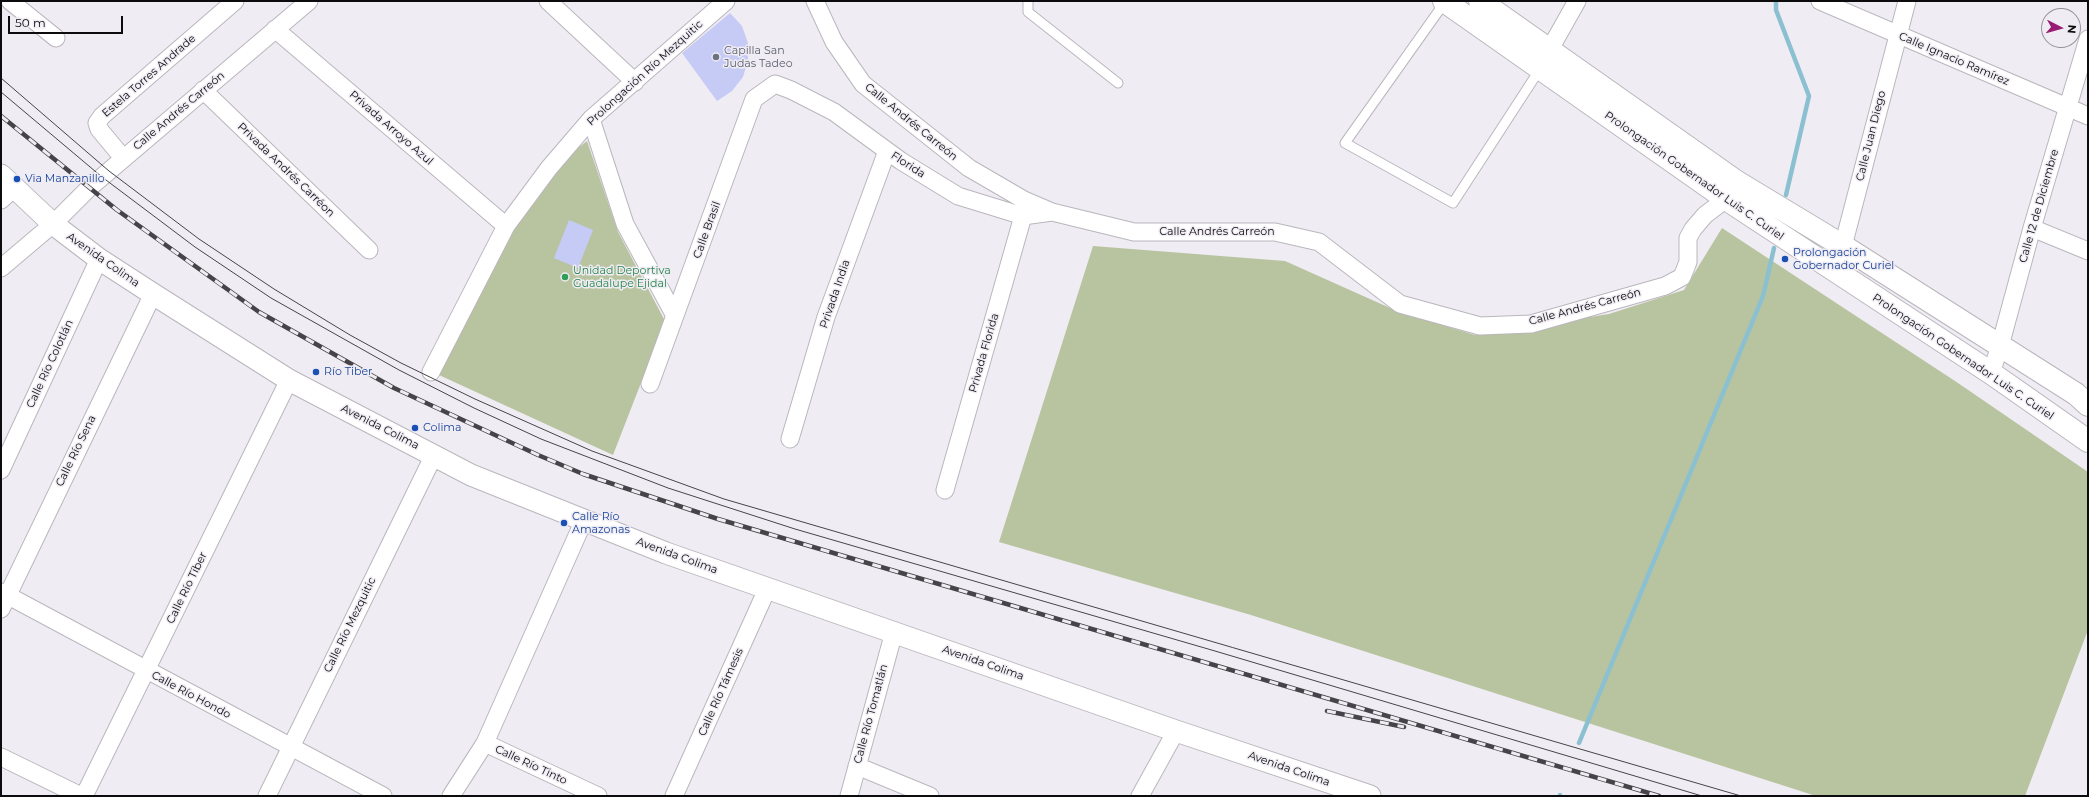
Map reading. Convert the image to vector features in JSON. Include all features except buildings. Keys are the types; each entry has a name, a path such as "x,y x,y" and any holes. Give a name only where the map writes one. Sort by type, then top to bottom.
{"main road":[{"name":"Prolongación Gobernador Luis C. Curiel","path":"1444,1 1540,69 1731,191 1842,246 2076,394 2088,405"},
{"name":"Prolongación Gobernador Luis C. Curiel","path":"1480,1 1550,49 1830,269 1991,373 2088,441"}],"street":[{"path":"10,1 56,38"},
{"name":"Estela Torres Andrade","path":"123,158 99,129 97,123 102,116 235,1"},
{"name":"Calle Andrés Carreón","path":"1,268 53,224 81,195 123,158 309,1"},
{"path":"548,1 635,82"},
{"name":"Prolongación Río Mezquitic","path":"431,372 506,226 549,168 591,119 726,1"},
{"name":"Calle Andrés Carreón","path":"815,1 834,42 863,84 969,168 1024,200 1052,212 1134,232 1275,232 1319,242 1400,304 1480,326 1531,324 1665,286 1682,277 1688,262 1688,238 1692,229 1731,191"},
{"path":"1550,49 1576,1"},
{"name":"Calle Ignacio Ramírez","path":"1820,1 2088,116"},
{"name":"Calle Juan Diego","path":"1830,269 1842,246 1897,34 1907,1"},
{"name":"Privada Arroyo Azul","path":"276,29 506,226"},
{"name":"Calle 12 de Diciembre","path":"1991,373 2088,39"},
{"name":"Florida","path":"775,84 791,90 834,112 887,151 958,196 1023,216 1052,212"},
{"name":"Calle Brasil","path":"650,384 754,99 775,84"},
{"name":"Privada Andrés Carréon","path":"203,90 369,250"},
{"path":"591,119 625,224 676,316"},
{"name":"Privada India","path":"790,439 826,317 887,151"},
{"name":"Avenida Colima","path":"6,187 99,259 289,380 471,475 666,553 768,587 1176,731 1370,796"},
{"name":"Privada Florida","path":"945,490 1023,216"},
{"path":"2032,228 2088,251"},
{"name":"Calle Río Colotlán","path":"1,470 99,259"},
{"name":"Calle Río Sena","path":"3,599 153,294"},
{"name":"Calle Río Tíber","path":"84,796 147,672 289,380"},
{"name":"Calle Río Mezquitic","path":"267,796 434,455"},
{"path":"451,796 485,743 584,520"},
{"name":"Calle Río Támesis","path":"674,796 768,587"},
{"name":"Calle Río Hondo","path":"3,599 147,672 383,796"},
{"name":"Calle Río Tomatlán","path":"849,796 894,632"},
{"path":"1140,796 1176,731"},
{"name":"Calle Río Tinto","path":"485,743 598,796"},
{"path":"1,757 81,796"},
{"path":"857,766 930,796"}],"lane":[{"path":"1028,1 1028,12 1118,83"},
{"path":"1444,1 1345,143 1453,203 1540,69"}],"green space":[{"name":"Unidad Deportiva Guadalupe Ejidal","path":"587,141 618,232 665,321 613,455 439,375 509,233 556,165"},
{"path":"1722,228 1958,383 2088,472 2088,630 2025,796 1816,796 1251,615 999,542 1093,246 1285,261 1399,312 1475,335 1609,314 1684,290"}],"waterway":[{"path":"1776,1 1776,10 1809,96 1786,195"},
{"path":"1579,743 1763,296 1774,248"}],"tram line":[{"path":"1,78 109,171 199,239 274,289 350,335 401,363 475,399 592,451 724,499 1741,796"},
{"path":"1,92 102,177 195,247 271,298 399,370 474,408 541,439 668,488 795,529 1215,651 1702,796"}],"railway":[{"path":"1,116 117,210 259,312 394,388 538,455 583,474 718,519 1659,796"},
{"path":"1327,711 1404,727"}],"place":[{"name":"Capilla San Judas Tadeo","path":"716,57"},
{"name":"Via Manzanillo","path":"17,179"},
{"name":"Prolongación Gobernador Curiel","path":"1785,259"},
{"name":"Unidad Deportiva Guadalupe Ejidal","path":"565,277"},
{"name":"Río Tiber","path":"316,372"},
{"name":"Colima","path":"415,428"},
{"name":"Calle Río Amazonas","path":"564,523"}]}
